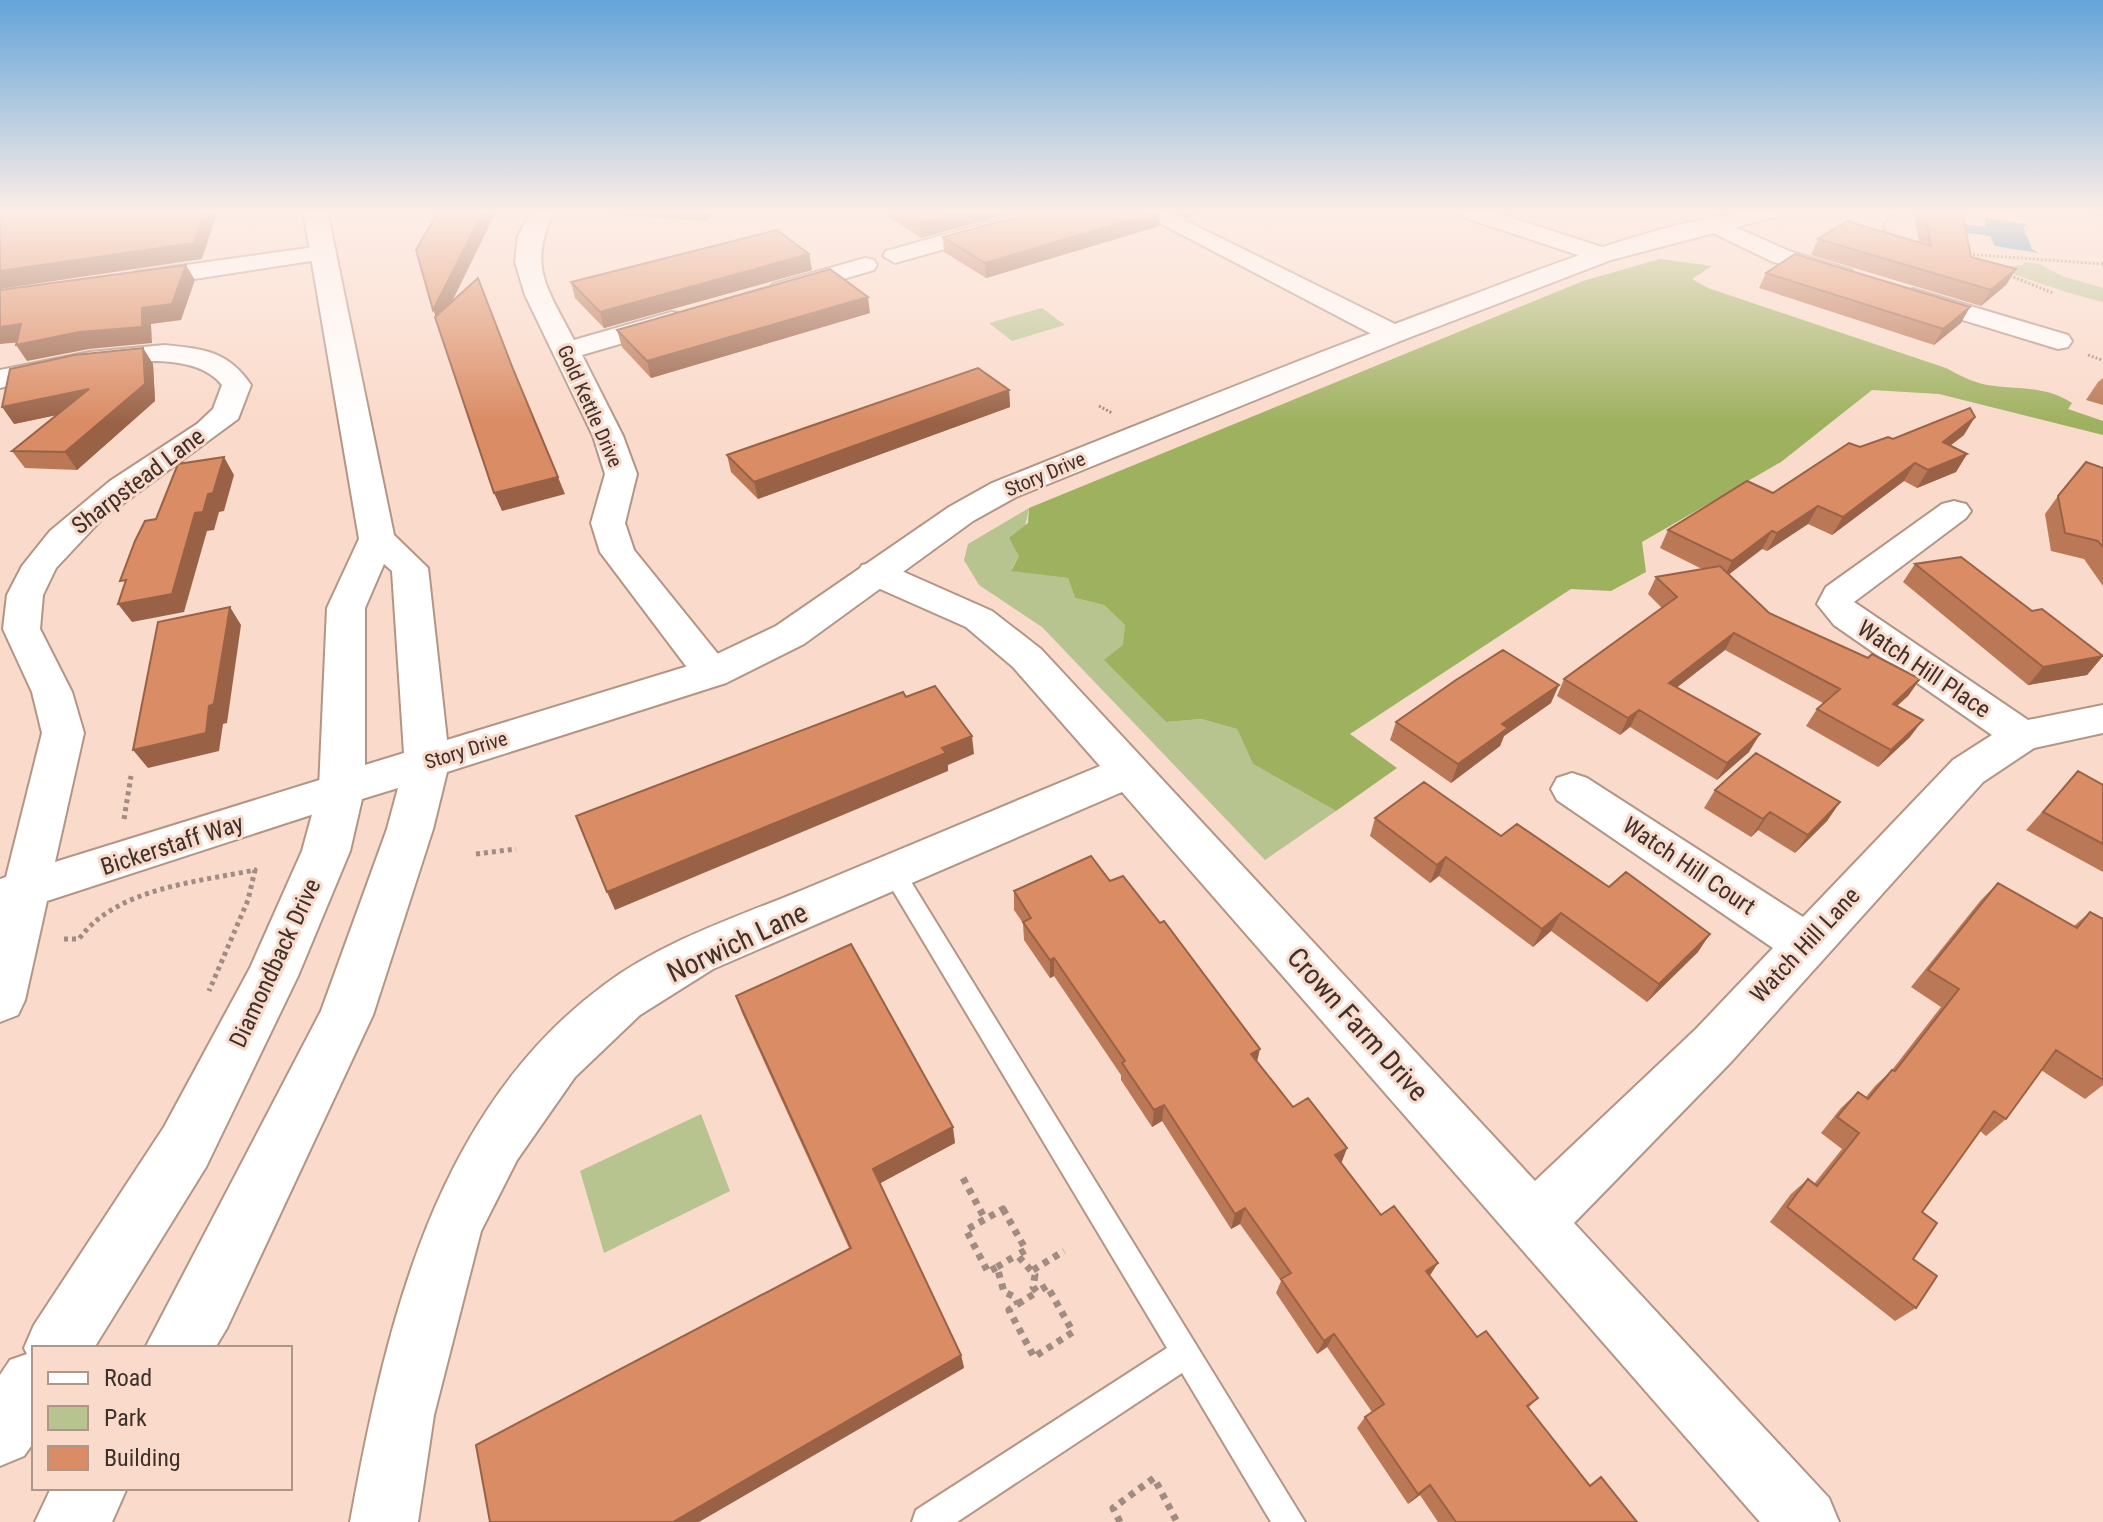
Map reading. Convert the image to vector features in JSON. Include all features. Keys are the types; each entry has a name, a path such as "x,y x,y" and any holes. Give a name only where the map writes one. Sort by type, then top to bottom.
{"street":[{"path":"107,283 121,281"},
{"path":"179,1346 204,1305 346,1015 410,829 427,762 410,568 377,539 327,281"},
{"name":"Gold Kettle Drive","path":"533,281 608,436 621,474 608,523 617,552 712,673"},
{"path":"758,296 810,281"},
{"path":"1287,281 1393,334"},
{"name":"Story Drive","path":"342,789 712,673 790,635 961,514 1004,490 1533,281"},
{"path":"1891,290 2058,341"},
{"path":"566,351 697,313"},
{"name":"Sharpstead Lane","path":"0,379 115,356 153,353 185,355 217,363 234,377 237,385 227,413 208,430 87,517 56,544 35,572 22,601 21,629 61,710 63,733 12,894 0,1000"},
{"name":"Watch Hill Place","path":"1954,511 1839,595 1835,604 1847,617 2022,736"},
{"name":"Diamondback Drive","path":"58,1346 185,1147 272,976 326,851 342,789 346,608 377,539"},
{"name":"Crown Farm Drive","path":"875,573 960,609 996,630 1027,658 1805,1522"},
{"name":"Watch Hill Lane","path":"1534,1220 1597,1163 1714,1045 1968,771 2022,736 2103,719"},
{"name":"Norwich Lane","path":"384,1522 402,1415 454,1224 497,1141 556,1060 622,1000 696,955 1130,771"},
{"name":"Bickerstaff Way","path":"12,894 342,789"},
{"name":"Watch Hill Court","path":"1572,789 1805,944"},
{"path":"0,1432 32,1387"},
{"path":"71,1522 91,1490"}],"lane":[{"path":"894,873 1289,1522"},
{"path":"928,1522 1184,1354"}],"path":[{"path":"2024,281 2053,293"},
{"path":"121,831 131,776"},
{"path":"476,854 516,849"},
{"path":"64,939 79,939 92,921 108,909 177,886 255,870 238,925 203,1006"},
{"path":"963,1178 985,1219"},
{"path":"1003,1209 1026,1250 988,1272 966,1230 985,1219 1003,1209"},
{"path":"1033,1270 1064,1251"},
{"path":"1017,1255 1033,1270 1037,1292"},
{"path":"997,1267 1004,1292 1015,1297 1018,1304"},
{"path":"1047,1286 1073,1332 1034,1357 1009,1310 1037,1292 1047,1286"},
{"path":"1120,1522 1113,1508 1154,1478 1177,1522"}],"green space":[{"path":"1583,281 1696,281 1708,288 1946,368 1976,382 2052,393 2072,403 2068,409 2103,421 2103,435 1939,394 1872,390 1781,462 1642,542 1646,572 1611,591 1571,589 1350,734 1397,768 1336,811 1253,764 1237,729 1201,719 1166,722 1104,660 1123,645 1125,625 1104,605 1075,598 1068,578 1011,571 1019,556 1009,538 1028,523 1029,508"},
{"path":"2035,281 2079,281 2103,288 2103,302"},
{"path":"1042,308 1065,325 1012,341 989,323"},
{"path":"1029,508 1019,556 1011,570 1068,578 1075,598 1104,605 1125,625 1124,645 1105,660 1166,722 1201,719 1237,729 1253,764 1336,811 1265,860 1042,627 979,585 964,560 968,544"},
{"path":"701,1114 730,1191 604,1253 580,1171"}],"building":[{"path":"67,281 180,281 172,304 142,308 142,327 79,332 16,345 21,324 0,327 0,290"},
{"path":"425,281 448,281 433,310"},
{"path":"475,281 479,281 558,477 494,493 435,317"},
{"path":"575,281 712,281 600,312 571,282"},
{"path":"788,281 846,281 868,297 647,361 617,330"},
{"path":"1791,281 1884,281 1970,307 1943,329"},
{"path":"1961,281 2002,281 1991,290"},
{"path":"143,348 145,384 65,452 12,451 89,389 2,407 10,369 74,355"},
{"path":"978,368 1009,390 754,482 727,455"},
{"path":"1970,408 1975,417 1943,442 1967,454 1928,470 1915,463 1843,517 1818,506 1777,533 1772,531 1732,561 1668,530 1747,481 1773,493 1849,443 1860,447 1888,437 1893,439"},
{"path":"224,457 213,493 208,494 203,512 195,513 172,594 118,604 126,580 120,581 135,541 145,521 156,519 178,464"},
{"path":"2086,462 2103,468 2103,547 2098,541 2065,533 2058,496"},
{"path":"1961,557 2032,611 2042,609 2103,656 2043,667 1915,564"},
{"path":"1720,566 1769,613 1868,658 1872,654 1920,679 1893,704 1923,720 1891,750 1817,709 1840,689 1734,633 1669,683 1760,734 1727,763 1639,710 1628,718 1564,679 1677,597 1656,577"},
{"path":"230,607 214,704 209,706 206,733 133,750 158,622"},
{"path":"1503,650 1559,685 1502,724 1508,728 1458,764 1396,722 1456,680"},
{"path":"935,686 972,736 942,748 946,753 607,892 576,816 903,692 906,697"},
{"path":"1756,753 1840,802 1808,835 1770,812 1763,819 1715,790"},
{"path":"2078,771 2103,785 2103,844 2043,812"},
{"path":"1424,782 1501,836 1517,824 1609,887 1626,872 1710,934 1659,984 1561,913 1542,929 1446,857 1437,865 1375,818"},
{"path":"1091,856 1110,881 1123,876 1160,923 1164,921 1260,1049 1251,1054 1293,1107 1308,1098 1347,1148 1335,1155 1381,1215 1394,1206 1438,1263 1426,1271 1477,1337 1486,1331 1538,1398 1527,1406 1590,1486 1601,1477 1637,1522 1456,1522 1430,1485 1418,1494 1365,1417 1384,1404 1334,1334 1324,1341 1281,1279 1291,1273 1245,1208 1235,1214 1164,1105 1154,1110 1122,1063 1125,1061 1054,958 1050,960 1023,922 1031,918 1014,891"},
{"path":"1998,883 2077,928 2090,912 2103,919 2103,1080 2056,1050 2006,1119 1994,1111 1922,1212 1937,1223 1913,1259 1937,1276 1916,1308 1787,1207 1808,1179 1817,1186 1859,1133 1837,1117 1858,1092 1868,1099 1892,1070 1895,1071 1959,989 1928,970"},
{"path":"851,944 953,1127 873,1169 961,1355 673,1522 490,1522 476,1445 851,1248 736,996"}]}
